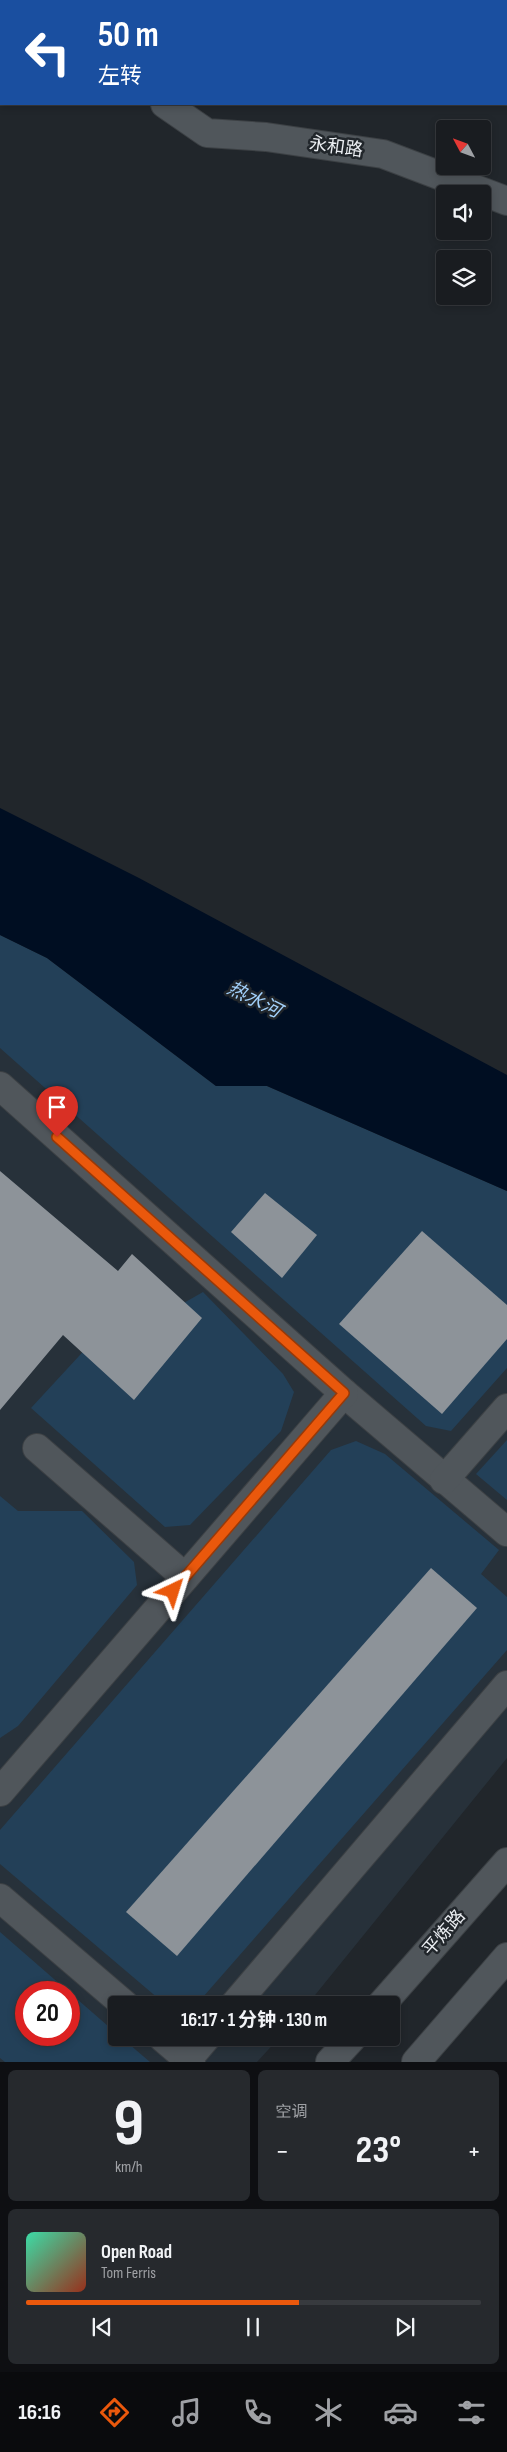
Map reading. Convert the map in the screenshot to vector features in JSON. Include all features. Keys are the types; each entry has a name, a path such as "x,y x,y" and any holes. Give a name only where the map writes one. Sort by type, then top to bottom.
{"street":[{"name":"永和路","path":"166,105 207,133 266,138 383,154 507,201"},
{"path":"0,1086 344,1393 507,1532"},
{"path":"5,1778 185,1577 344,1393"},
{"path":"444,1480 507,1408"},
{"path":"37,1448 185,1577"},
{"path":"242,1996 507,1685"},
{"name":"平炼路","path":"389,1996 507,1862"},
{"path":"0,1898 114,1996"},
{"path":"416,2062 507,1957"},
{"path":"173,2046 190,2060 200,2046"},
{"path":"330,2062 345,2046"}],"shaded area":[{"path":"0,935 47,958 216,1086 267,1086 507,1191 507,1368 451,1431 426,1426 0,1048"},
{"path":"0,985 507,1256 507,1758 314,1996 108,1996 108,2046 272,2046 257,2062 0,2062"},
{"path":"140,1290 168,1312 203,1292 283,1374 294,1392 281,1431 190,1525 165,1527 31,1408"},
{"path":"507,1440 507,1500 476,1474"},
{"path":"356,1441 385,1454 499,1550 481,1574 507,1597 507,1650 204,1996 155,1996 0,1864 0,1830 331,1450"},
{"path":"0,1496 18,1511 82,1511 134,1562 137,1585 18,1726 0,1738"},
{"path":"0,1932 56,1981 15,1981 15,2046 80,2046 80,2002 108,2026 108,2046 131,2046 150,2062 5,2062 0,2058"}],"water":[{"name":"热水河","path":"0,808 139,878 507,1075 507,1191 267,1086 216,1086 47,958 0,935"}],"building":[{"path":"0,1171 118,1271 132,1254 202,1318 134,1400 63,1335 0,1410"},
{"path":"265,1193 317,1235 282,1278 231,1232"},
{"path":"422,1231 507,1305 507,1339 442,1414 339,1324"},
{"path":"431,1568 477,1608 177,1956 126,1912"}],"route":[{"path":"57,1137 344,1393 173,1591"}]}
